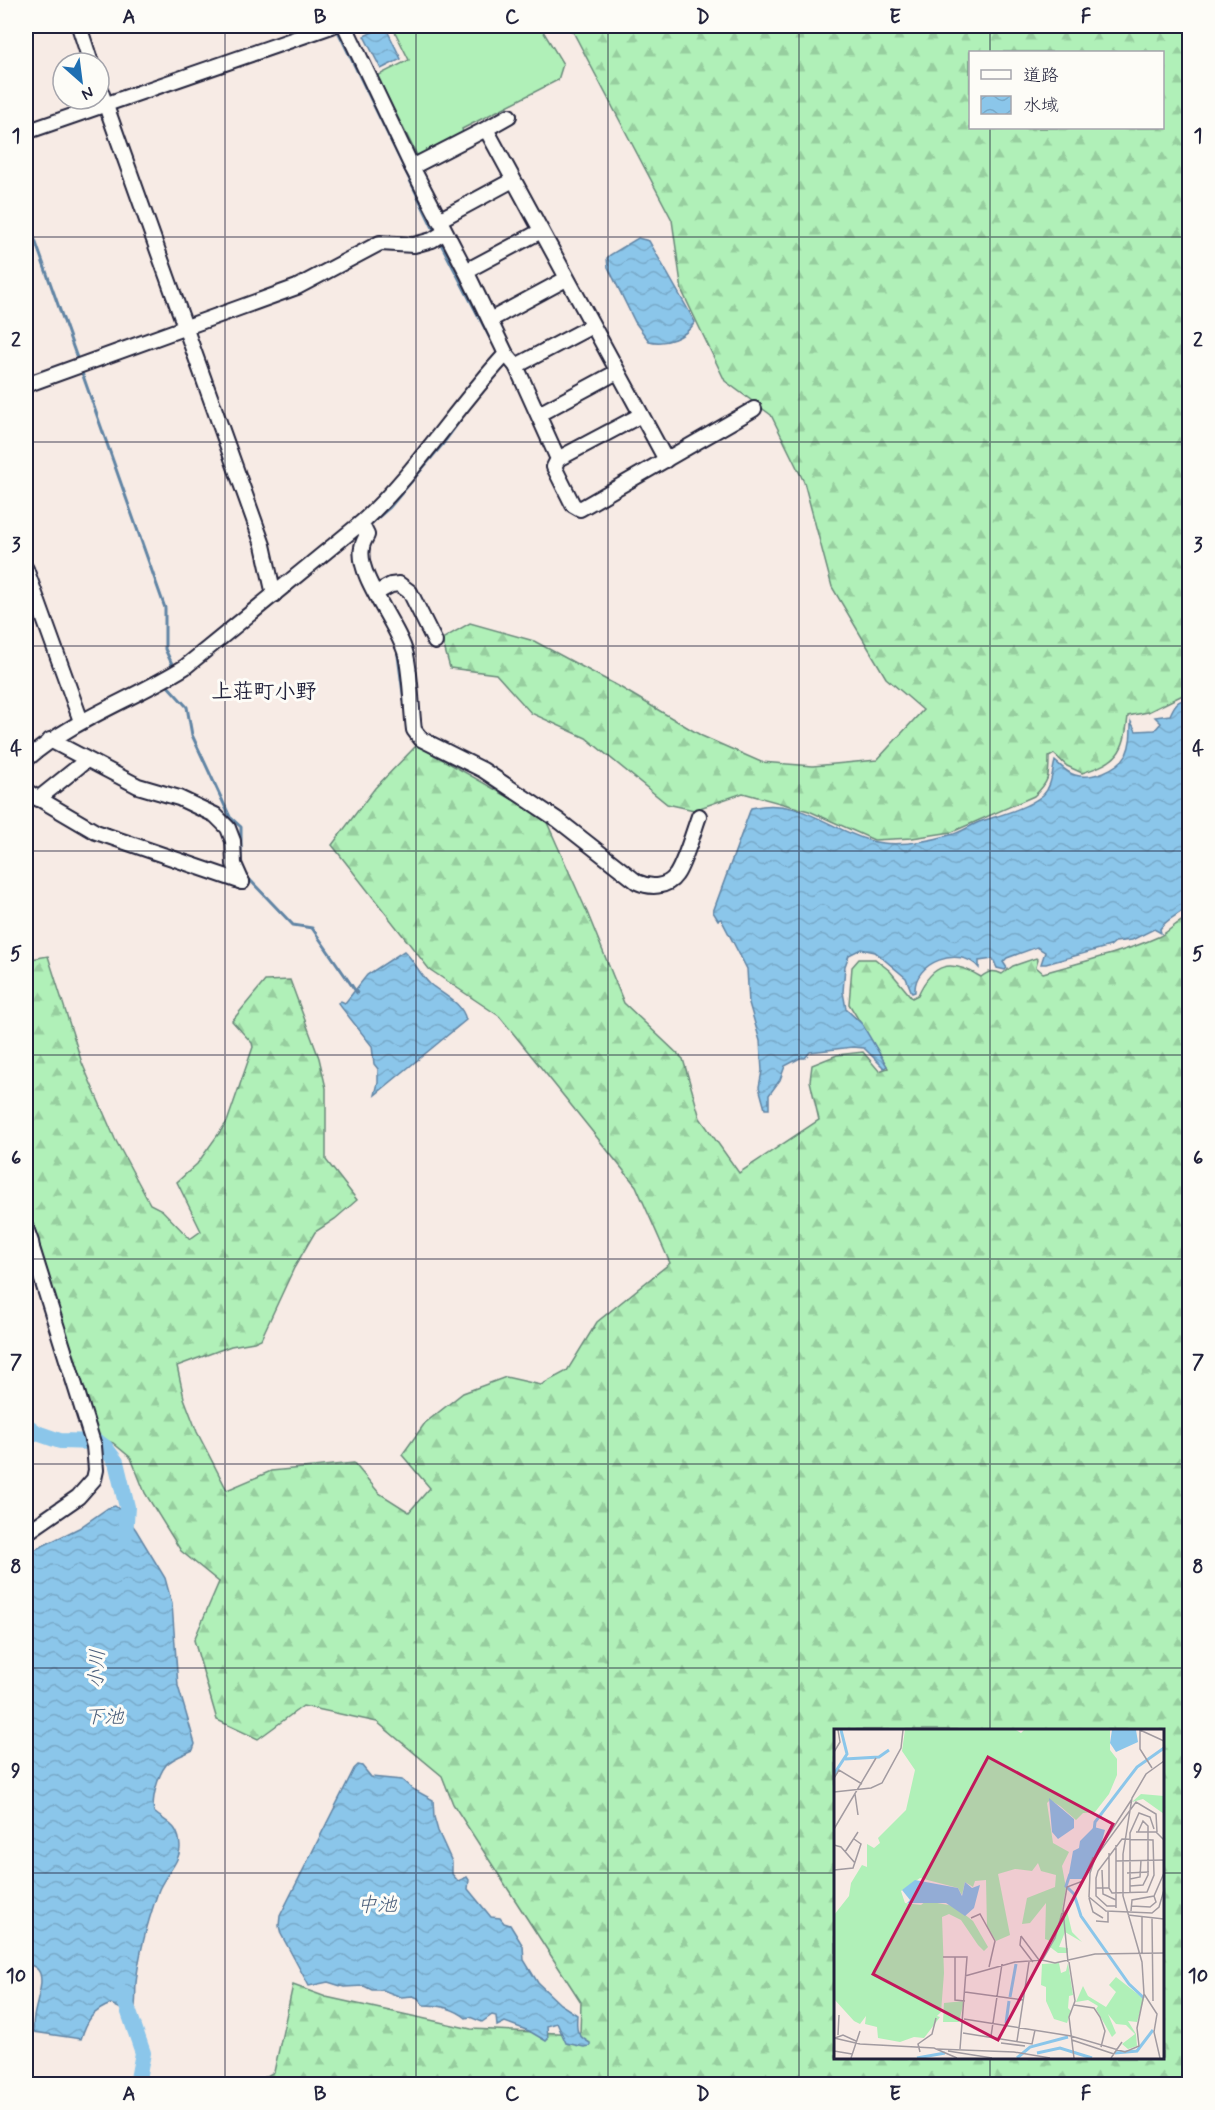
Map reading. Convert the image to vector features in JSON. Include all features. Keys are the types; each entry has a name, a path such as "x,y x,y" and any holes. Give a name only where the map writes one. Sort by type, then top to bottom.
{"street":[{"path":"79,26 87,51"},
{"path":"111,102 332,26"},
{"path":"345,26 412,167 506,354 516,366 558,459"},
{"path":"26,132 85,111"},
{"path":"108,111 263,545 274,595"},
{"path":"412,167 509,116"},
{"path":"486,129 666,460"},
{"path":"26,385 297,287 380,243 414,244 432,240 442,226 513,180"},
{"path":"466,271 541,231"},
{"path":"490,320 566,279"},
{"path":"516,366 592,326"},
{"path":"26,760 81,721 185,667 361,522 381,505 437,441 486,376 506,354"},
{"path":"538,414 617,372"},
{"path":"641,415 558,459 554,467 573,505 580,509 754,409"},
{"path":"361,522 367,535 361,549 364,567 401,638 407,657 414,730 421,739 483,770 558,820 645,886 658,886 676,876 699,816"},
{"path":"26,569 81,721"},
{"path":"376,593 391,585 399,584 410,592 435,642"},
{"path":"54,742 66,754 142,791 179,804 201,816 219,818"},
{"path":"54,742 138,786 179,798 219,818 228,828 233,841 234,864 242,882 116,841 32,795 83,763"},
{"path":"26,1228 31,1242 29,1245 94,1446 96,1470 94,1479 78,1497 26,1533"}],"green space":[{"path":"392,26 540,26 563,64 558,80 462,129 463,133 418,157 377,76 409,60"},
{"path":"570,26 1189,26 1189,692 1148,712 1128,716 1121,748 1111,760 1104,764 1082,773 1067,766 1054,754 1049,757 1045,783 1034,796 952,832 912,838 874,840 809,811 743,793 694,810 667,804 586,738 531,713 496,674 450,668 442,639 470,623 534,641 618,686 702,736 761,762 813,766 877,760 923,710 886,678 832,587 804,482 771,415 725,381 682,291 672,220"},
{"path":"417,745 545,818 624,1003 683,1059 700,1118 739,1173 819,1120 810,1081 812,1065 837,1055 863,1052 879,1071 888,1068 849,1004 852,967 859,959 875,959 890,971 912,998 918,995 930,976 944,967 961,968 981,977 991,972 1002,974 1013,966 1036,958 1038,960 1036,967 1043,973 1144,943 1189,918 1189,2084 253,2084 274,2072 293,1985 326,1997 471,2029 580,2034 581,2002 453,1804 442,1776 377,1722 303,1706 258,1739 217,1720 194,1640 219,1582 181,1551 145,1493 131,1458 113,1443 96,1437 91,1411 38,1250 26,1251 26,960 48,956 82,1063 115,1139 150,1204 162,1210 190,1239 201,1231 177,1182 197,1164 227,1122 253,1047 232,1021 265,981 290,980 319,1058 326,1088 326,1160 357,1200 315,1232 294,1268 261,1339 231,1346 177,1366 184,1398 197,1432 227,1490 271,1471 354,1463 379,1493 409,1512 430,1488 402,1455 425,1423 463,1393 506,1377 541,1385 567,1371 597,1322 670,1263 636,1186 526,1049 499,1016 429,969 332,845 375,788"}],"water":[{"path":"385,26 401,59 381,69 364,36"},
{"path":"638,238 649,241 695,322 691,328 675,339 662,342 649,341 635,322 608,267 607,258 610,255"},
{"path":"1189,699 1190,903 1163,925 1160,929 1161,933 1154,929 1132,940 1115,942 1110,946 1046,964 1041,964 1045,952 1037,947 1007,958 1003,962 1007,968 1005,970 997,968 993,959 979,961 979,968 971,961 961,958 939,960 921,972 916,981 915,992 912,993 906,978 875,952 861,949 849,955 845,966 843,992 846,1009 862,1024 887,1066 884,1068 864,1048 853,1047 810,1052 805,1058 800,1058 785,1066 780,1080 769,1095 769,1109 765,1109 759,1087 762,1071 760,1041 749,1003 747,969 721,919 718,920 713,912 751,808 768,805 783,806 811,815 853,835 888,844 940,838 1036,800 1048,787 1055,761 1069,773 1081,776 1096,775 1111,769 1126,755 1130,743 1131,722 1136,731 1155,730 1161,723 1155,717 1170,715 1177,703"},
{"path":"404,951 430,984 461,1008 466,1020 375,1095 378,1069 374,1064 372,1046 338,1003 341,1001 345,1003 367,975"},
{"name":"下池","path":"115,1506 124,1513 136,1530 165,1578 172,1604 178,1686 195,1744 193,1750 166,1765 160,1775 153,1801 154,1812 175,1829 180,1847 177,1859 158,1892 147,1926 137,1972 133,2015 111,2004 91,2017 81,2039 34,2032 33,2025 41,1983 37,1969 26,1963 26,1554 79,1528 108,1508"},
{"name":"中池","path":"358,1765 362,1766 371,1777 402,1780 411,1788 433,1800 434,1817 452,1862 452,1874 458,1881 467,1877 468,1889 491,1917 500,1918 504,1923 510,1925 523,1946 524,1960 538,1983 560,2004 577,2015 578,2032 590,2043 590,2046 566,2043 557,2023 547,2026 548,2039 546,2041 529,2031 505,2022 497,2026 496,2016 492,2015 482,2022 470,2017 466,2018 445,2008 423,2005 418,1998 413,1996 401,1997 364,1986 344,1987 328,1982 309,1986 281,1934 280,1916"}],"waterway":[{"path":"336,27 436,234"},
{"path":"26,215 77,358"},
{"path":"439,240 492,342"},
{"path":"81,370 165,608 165,649 172,664 170,669"},
{"path":"366,528 390,507 461,419"},
{"path":"356,554 356,542 362,532"},
{"path":"391,636 397,648 404,701"},
{"path":"166,684 187,707 192,735 230,817 241,827 241,866"},
{"path":"250,880 293,925 312,928 357,993"},
{"name":"小川","path":"26,1425 37,1433 60,1441 98,1442 105,1447 116,1462 127,1507 125,1536"},
{"name":"小川","path":"122,1992 143,2053 137,2084"}],"district":[{"name":"上荘町小野","path":"264,691"}]}
